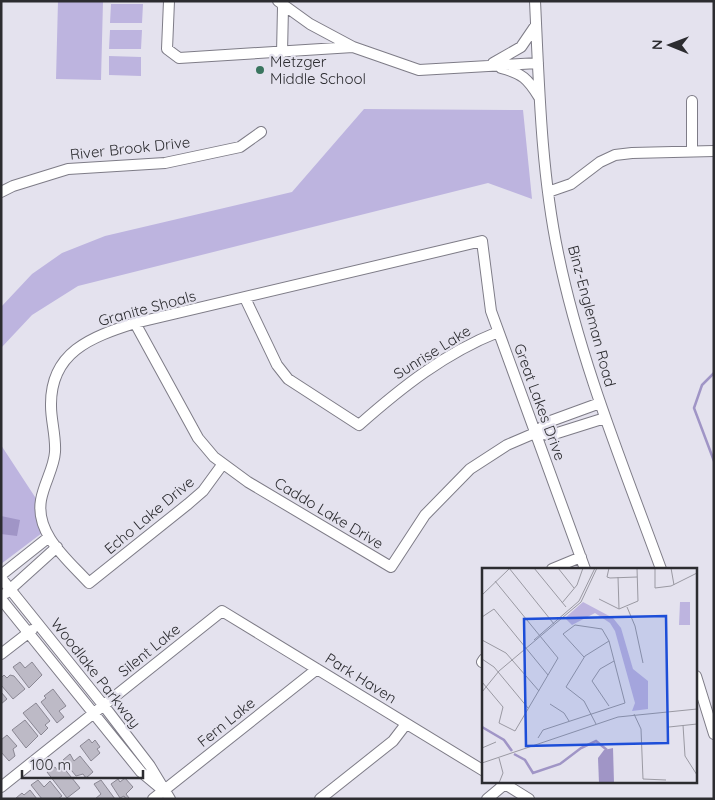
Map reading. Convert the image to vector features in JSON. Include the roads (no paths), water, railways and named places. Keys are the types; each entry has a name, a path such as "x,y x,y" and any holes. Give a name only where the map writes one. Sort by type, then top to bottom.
{"street":[{"name":"Binz-Engleman Road","path":"535,1 540,99 548,192 564,280 600,403 660,568"},
{"path":"167,2 167,49 179,58 353,47"},
{"path":"280,4 282,52"},
{"path":"280,4 353,47 419,70 538,63"},
{"path":"487,66 505,58 521,47 536,25"},
{"path":"487,66 511,70 528,79 540,99"},
{"path":"692,101 692,151"},
{"name":"River Brook Drive","path":"1,192 12,186 68,169 165,163 240,147 260,132"},
{"path":"548,192 571,184 600,162 615,156 632,153 714,150"},
{"name":"Granite Shoals","path":"89,583 57,548 42,522 41,501 54,457 51,402 56,375 62,362 76,348 90,339 135,323 482,241"},
{"name":"Great Lakes Drive","path":"482,241 488,299 498,332 585,568"},
{"name":"Sunrise Lake","path":"245,298 277,365 288,379 360,425 398,390 428,368 481,338 498,332"},
{"name":"Caddo Lake Drive","path":"135,323 198,438 222,465 391,567 414,529 454,483 470,469 507,445 535,433 548,422 600,403"},
{"path":"565,415 570,430"},
{"name":"Caddo Lake Drive","path":"535,433 551,435 605,418"},
{"name":"Echo Lake Drive","path":"89,583 203,491 222,465"},
{"path":"1,577 49,537"},
{"path":"1,598 57,548"},
{"path":"554,568 581,557"},
{"path":"21,559 31,571"},
{"name":"Woodlake Parkway","path":"1,577 150,766 167,795"},
{"name":"Woodlake Parkway","path":"1,598 141,772 167,795"},
{"name":"Park Haven","path":"222,611 482,770"},
{"name":"Silent Lake","path":"1,787 222,611"},
{"path":"1,654 38,624"},
{"name":"Fern Lake","path":"154,799 167,795 317,669"},
{"path":"698,682 714,734"},
{"path":"320,799 393,741 406,724"},
{"path":"487,799 503,783 529,799"}],"waterway":[{"path":"714,373 702,385 694,408 714,461"}],"place":[{"name":"Metzger Middle School","path":"260,70"}]}
